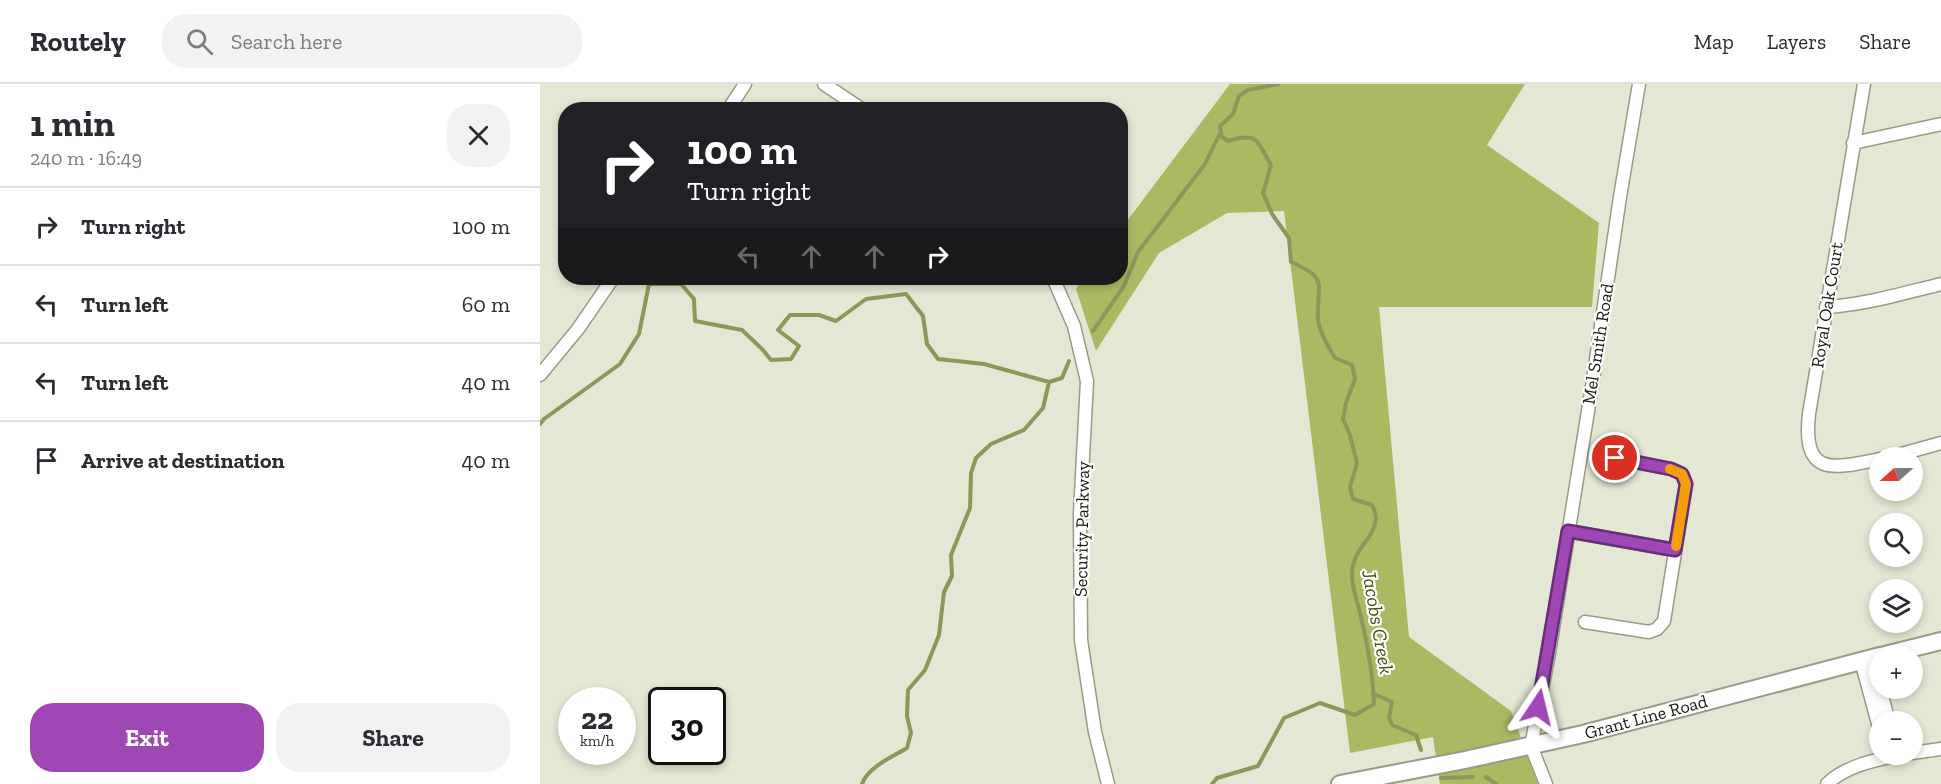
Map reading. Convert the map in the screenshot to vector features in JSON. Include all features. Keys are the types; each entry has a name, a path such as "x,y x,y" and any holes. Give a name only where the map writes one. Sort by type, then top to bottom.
{"main road":[{"name":"Grant Line Road","path":"1922,645 1941,640"},
{"name":"Grant Line Road","path":"1340,784 1531,746 1869,659"}],"street":[{"path":"733,102 745,84"},
{"path":"824,84 851,102"},
{"name":"Mel Smith Road","path":"1531,746 1548,659 1639,84"},
{"name":"Royal Oak Court","path":"1864,84 1808,426 1812,454 1816,460 1829,466 1869,461"},
{"path":"1854,143 1941,124"},
{"path":"1826,307 1854,304 1941,284"},
{"path":"540,375 578,329 608,285"},
{"name":"Security Parkway","path":"1056,285 1074,326 1087,381 1080,513 1081,640 1095,732 1108,784"},
{"path":"1923,449 1941,444"},
{"path":"1586,622 1649,632 1658,628 1664,621 1686,484 1682,474 1671,469 1615,458"},
{"path":"1568,531 1675,550"},
{"path":"1531,746 1546,784"},
{"path":"1923,751 1941,749"},
{"path":"1827,784 1836,775 1869,764"}],"green space":[{"path":"1230,84 1525,84 1487,145 1599,223 1592,307 1379,307 1409,637 1511,711 1538,784 1440,784 1433,737 1350,753 1284,211 1227,213 1159,253 1096,351 1076,289 1079,285 1128,285 1128,220"}],"waterway":[{"name":"Jacobs Creek","path":"1212,784 1217,778 1258,766 1284,718 1320,703 1355,715 1374,704 1370,660 1352,572 1356,557 1372,532 1376,516 1372,505 1353,499 1350,487 1357,463 1350,435 1343,419 1355,379 1352,365 1335,358 1325,339 1318,319 1319,284 1317,279 1312,273 1291,262 1289,238 1272,214 1263,193 1271,165 1255,140 1246,137 1228,141 1222,137 1220,126 1233,114 1239,96 1248,90 1278,84"},
{"path":"1128,276 1138,252 1205,164 1220,133"},
{"path":"540,424 620,364 639,334 649,285"},
{"path":"682,285 694,299 695,321 742,330 771,360 791,359 799,346 778,330 790,315 819,315 836,321 866,299 906,294 923,316 927,344 938,359 984,364 1049,382 1062,378 1069,361"},
{"path":"1093,331 1124,285"},
{"path":"862,784 869,772 907,748 911,733 907,716 908,690 925,670 939,635 944,592 952,576 951,555 970,508 971,473 976,458 991,444 1024,430 1043,408 1049,382"},
{"path":"1374,694 1392,702 1389,718 1392,725 1416,735 1421,750"},
{"path":"1441,778 1473,777"},
{"path":"1486,777 1496,784"}],"slow traffic":[{"path":"1670,469 1682,474 1686,484 1676,546"}],"route":[{"path":"1538,707 1568,531 1675,550 1686,484 1682,474 1671,469 1615,458"}]}
